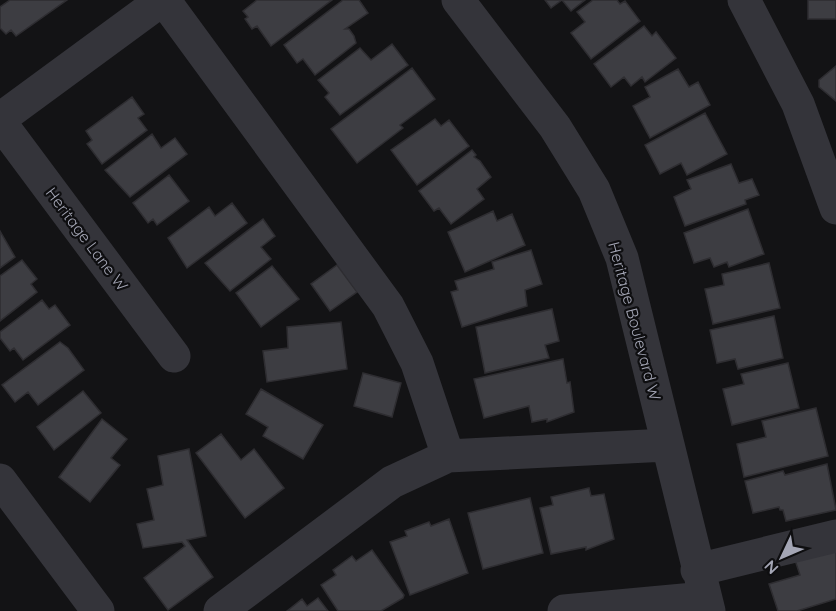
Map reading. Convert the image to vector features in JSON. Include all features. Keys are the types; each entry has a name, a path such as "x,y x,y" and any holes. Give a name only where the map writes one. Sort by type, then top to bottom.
{"street":[{"name":"Heritage Lane W","path":"163,0 0,121 174,356"},
{"path":"163,0 388,306 417,363 448,456"},
{"name":"Heritage Boulevard W","path":"458,0 555,127 594,190 622,258 704,593"},
{"path":"744,0 798,104 836,208"},
{"path":"220,611 393,482 448,456 667,445"},
{"path":"0,480 98,611"},
{"path":"564,611 704,593 836,536"}],"building":[{"path":"10,0 67,0 16,36 11,30 6,34 0,28 0,7"},
{"path":"257,0 332,0 271,46 257,26 252,29 245,19 248,17 243,11"},
{"path":"343,0 359,0 368,13 345,29 349,29 356,43 315,75 303,59 297,63 284,45"},
{"path":"545,0 562,0 551,8"},
{"path":"562,0 585,0 571,11"},
{"path":"593,0 617,0 620,4 625,1 640,21 591,59 571,33 585,22 577,12"},
{"path":"808,0 836,0 836,19 808,19"},
{"path":"644,26 652,36 656,32 676,58 645,82 642,77 631,86 624,77 611,87 594,64"},
{"path":"392,44 408,65 340,115 325,97 329,93 318,80 360,48 371,60"},
{"path":"836,66 836,101 819,87 819,80"},
{"path":"412,68 435,99 400,125 403,128 357,163 331,129"},
{"path":"678,69 689,87 698,82 710,105 650,138 633,106 650,97 645,87"},
{"path":"132,97 144,114 138,118 147,130 102,164 87,144 92,140 86,131"},
{"path":"705,113 727,154 687,175 681,163 660,174 645,145"},
{"path":"435,119 441,126 449,120 469,146 417,185 391,150"},
{"path":"152,134 161,148 175,138 187,154 130,197 105,170"},
{"path":"472,150 476,155 474,157 480,161 491,177 477,189 484,199 451,224 439,208 434,211 419,191"},
{"path":"731,164 739,183 752,179 759,195 745,200 746,204 685,226 674,197 691,189 687,180"},
{"path":"169,175 189,201 157,225 153,219 148,223 133,203"},
{"path":"232,203 247,223 187,268 168,238 209,207 215,216"},
{"path":"748,209 764,254 729,267 727,262 714,267 710,258 694,263 684,233"},
{"path":"493,211 497,221 512,214 525,245 465,272 448,232"},
{"path":"263,219 275,236 261,247 271,259 230,291 205,263"},
{"path":"0,231 15,257 0,268"},
{"path":"531,250 542,284 525,290 527,306 462,327 451,292 458,290 455,281 494,269 492,262"},
{"path":"22,260 37,279 31,284 37,292 0,321 0,276"},
{"path":"769,263 780,308 713,324 705,289 724,285 722,274"},
{"path":"337,265 357,292 330,311 311,284"},
{"path":"272,266 299,299 261,327 236,293"},
{"path":"42,300 49,309 55,305 70,325 23,360 14,348 10,351 0,338 0,332"},
{"path":"552,309 559,341 545,345 549,358 485,373 476,327"},
{"path":"774,316 783,358 738,369 735,359 717,363 710,330"},
{"path":"341,322 347,369 267,382 263,351 288,348 287,327"},
{"path":"60,342 68,348 84,370 38,405 28,392 15,402 2,385"},
{"path":"563,359 567,383 570,382 574,412 547,422 547,419 532,422 529,406 484,418 474,379"},
{"path":"788,363 799,408 732,425 723,389 744,384 741,374"},
{"path":"363,373 401,383 392,417 354,406"},
{"path":"261,389 323,425 303,459 263,436 268,427 246,414"},
{"path":"83,391 101,413 54,450 37,427"},
{"path":"816,408 828,456 744,477 737,444 766,437 762,421"},
{"path":"102,419 127,439 111,458 120,465 90,502 59,477"},
{"path":"221,434 241,460 254,449 284,488 245,518 196,453"},
{"path":"189,449 206,536 187,540 213,577 168,610 144,578 185,546 182,542 143,548 137,524 154,520 147,489 163,485 158,456"},
{"path":"827,464 836,510 786,521 783,510 779,507 753,513 745,481 783,471 785,475"},
{"path":"589,488 591,496 604,494 614,539 586,550 586,547 551,554 540,508 553,505 551,497"},
{"path":"530,498 543,553 483,569 468,513"},
{"path":"449,519 468,573 410,595 390,542 407,536 405,531 429,522 431,526"},
{"path":"836,547 836,599 797,611 778,611 769,584 800,575 795,560"},
{"path":"372,550 404,595 403,598 381,611 338,611 321,585 336,575 333,570 352,556 356,561"},
{"path":"318,598 328,611 287,611 302,599 307,606"}]}
